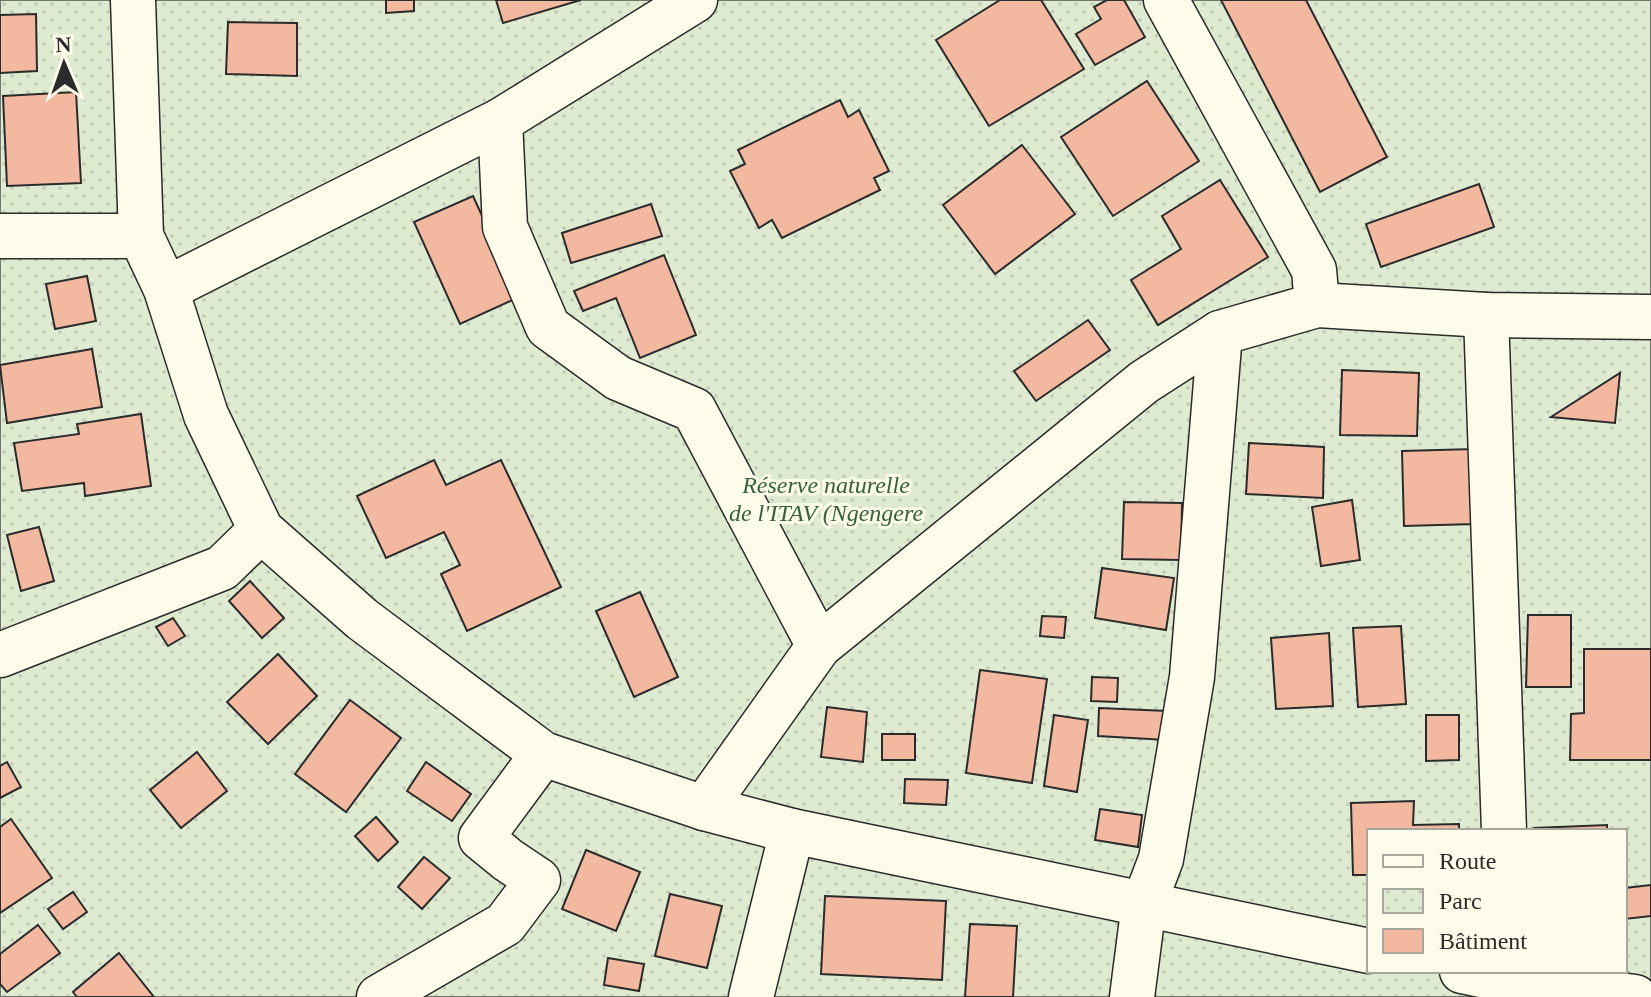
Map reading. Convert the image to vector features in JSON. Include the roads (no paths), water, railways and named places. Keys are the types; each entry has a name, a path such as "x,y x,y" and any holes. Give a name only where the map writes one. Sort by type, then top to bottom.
{"street":[{"path":"133,0 141,236 166,289 206,415 261,530 362,619 543,754 704,808 792,831 1367,951"},
{"path":"166,289 500,121 695,0"},
{"path":"1166,0 1314,270 1317,305"},
{"path":"500,121 505,227 548,327 618,378 694,410 819,646"},
{"path":"0,236 141,236"},
{"path":"704,808 819,646 1144,382 1220,333 1317,305 1486,315 1651,317"},
{"path":"1486,315 1504,829"},
{"path":"1132,997 1144,904 1161,859 1192,677 1220,333"},
{"path":"0,655 222,568 261,530"},
{"path":"379,997 505,924 538,880 481,838 543,754"},
{"path":"751,997 792,831"},
{"path":"1470,973 1510,983 1635,997"}],"park label":[{"name":"Réserve naturelle de l'ITAV (Ngengere","path":"826,499"}]}
